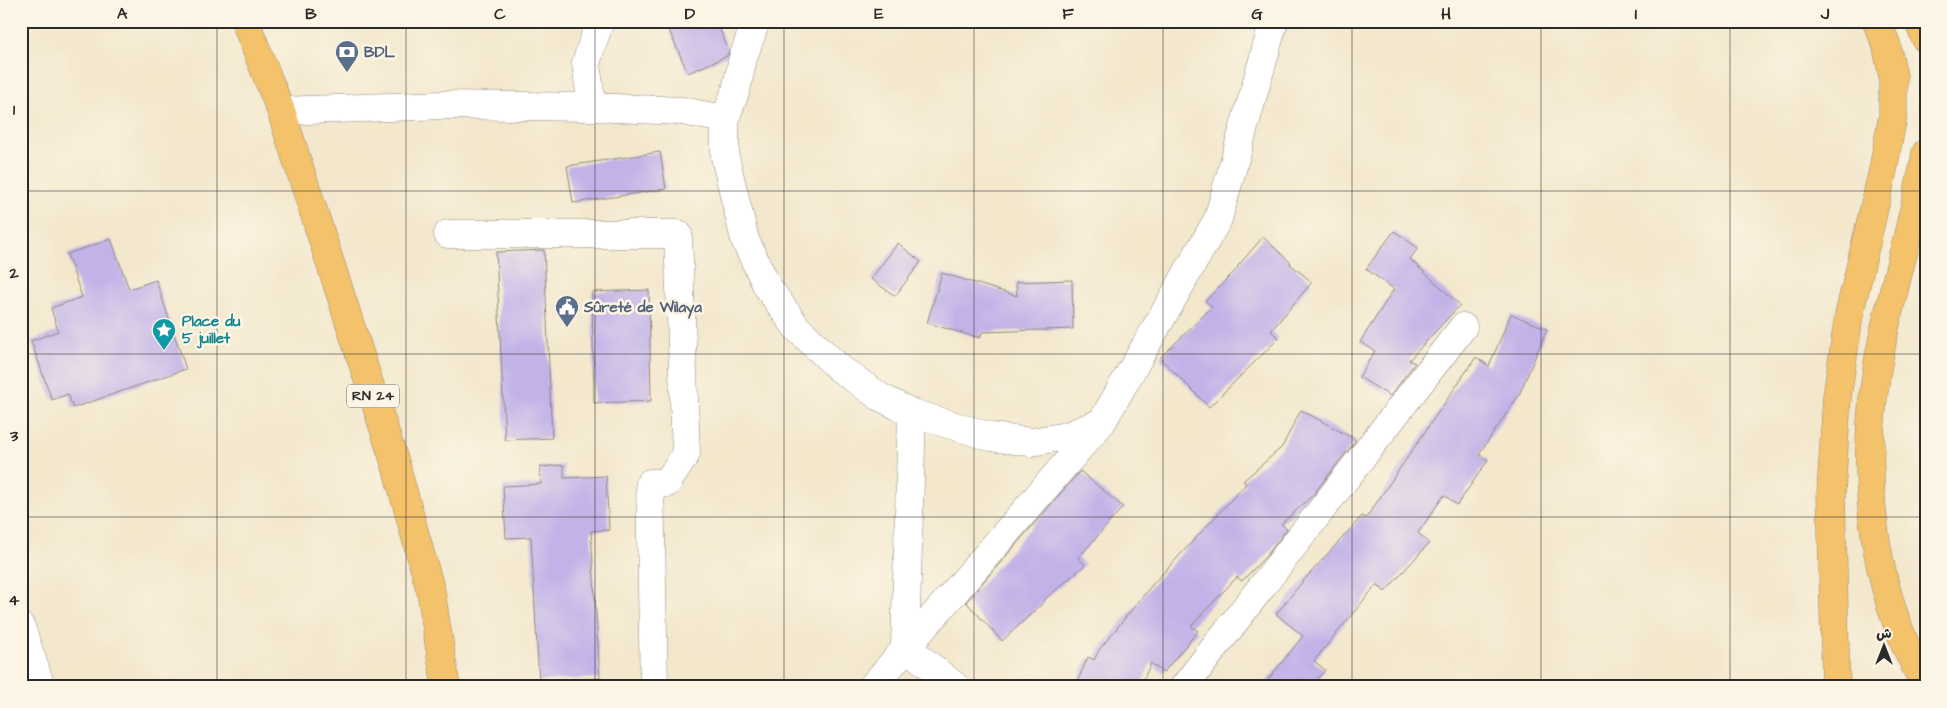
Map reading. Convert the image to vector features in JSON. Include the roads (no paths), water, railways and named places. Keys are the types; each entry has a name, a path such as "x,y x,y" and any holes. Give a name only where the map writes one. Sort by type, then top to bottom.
{"main road":[{"name":"RN 24","path":"246,21 281,111 396,466 431,592 446,687"},
{"path":"1836,687 1831,493 1837,397 1849,315 1883,170 1893,115 1893,76 1886,43 1876,21"},
{"path":"1918,21 1926,39"},
{"path":"1926,153 1920,188 1882,338 1870,427 1870,487 1876,540 1883,578 1912,662 1926,686"}],"street":[{"path":"592,107 586,63 600,21"},
{"path":"756,21 743,58 736,90 725,119 725,157 745,240 767,286 797,328 840,368 880,397 912,413 991,437 1030,442 1067,436 1102,422"},
{"path":"872,687 905,646 1102,422 1218,218 1274,21"},
{"path":"281,111 444,105 592,107 682,111 725,119"},
{"path":"448,234 678,234 686,454 667,483 650,483 654,687"},
{"path":"1184,687 1463,327"},
{"path":"905,646 912,413"},
{"path":"21,627 41,687"},
{"path":"905,646 956,687"}],"place":[{"name":"BDL","path":"347,73"},
{"name":"Sûreté de Wilaya","path":"567,328"},
{"name":"Place du 5 juillet","path":"164,351"}]}
